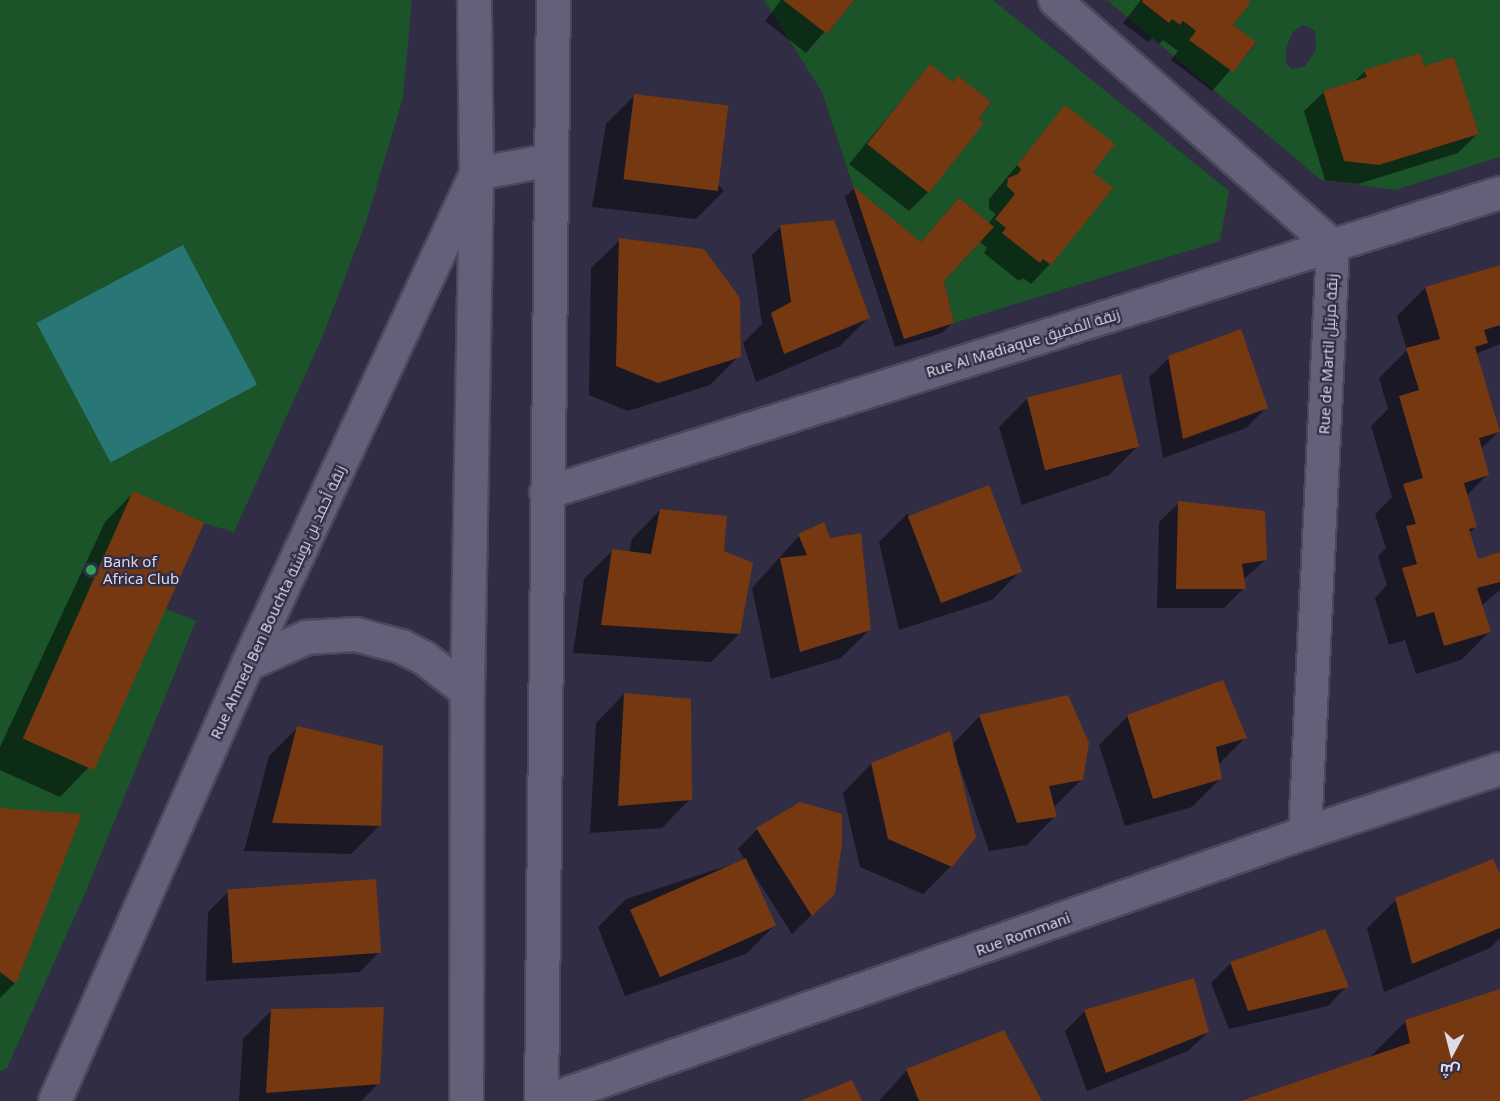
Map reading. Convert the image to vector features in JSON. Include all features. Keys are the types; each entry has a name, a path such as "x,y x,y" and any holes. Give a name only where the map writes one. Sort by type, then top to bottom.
{"main road":[{"path":"466,1101 467,691 476,174 474,0"},
{"path":"541,1101 553,0"},
{"path":"248,663 306,637 355,634 401,646 423,657 467,691"}],"street":[{"path":"1055,0 1333,246"},
{"path":"476,174 551,160"},
{"name":"Rue Ahmed Ben Bouchta زنقة أحمد بن بوشتة","path":"55,1101 248,663 476,174"},
{"name":"Rue Al Madiaque زنقة المضيق","path":"546,493 1500,193"},
{"name":"Rue de Martil زنقة مرتيل","path":"1305,833 1333,246"},
{"name":"Rue Rommani","path":"546,1101 1305,833 1500,769"}],"shaded area":[{"name":"Bank of Africa Club","path":"0,0 412,0 403,97 367,219 322,338 234,532 203,523 164,608 196,621 86,891 7,1068 0,1071"},
{"path":"764,0 784,0 827,34 854,0 993,0 1229,191 1220,241 954,323 944,281 994,227 959,198 921,242 853,186 822,92","holes":["930,64 953,82 958,77 991,103 979,118 984,123 929,192 867,144"]},
{"path":"1107,0 1143,0 1142,3 1168,23 1172,19 1180,25 1183,22 1196,31 1190,40 1233,72 1256,43 1233,25 1248,0 1500,0 1500,157 1395,190 1320,179","holes":["1302,25 1315,30 1316,50 1305,66 1292,69 1286,63 1286,49 1292,33","1420,53 1424,66 1454,57 1479,134 1379,165 1344,161 1323,91 1367,77 1365,70"]},
{"path":"183,245 257,385 111,462 36,323"}],"building":[{"path":"783,0 854,0 827,34"},
{"path":"1143,0 1248,0 1251,2 1233,25 1256,42 1233,72 1189,40 1196,31 1183,21 1180,25 1172,19 1169,23 1142,2"},
{"path":"1420,53 1424,66 1454,57 1479,134 1379,165 1344,161 1323,91 1367,77 1364,70"},
{"path":"930,64 953,82 958,76 991,102 979,118 984,123 929,193 867,144"},
{"path":"634,94 728,106 718,191 624,179"},
{"path":"1065,105 1115,144 1093,172 1113,188 1051,265 1043,259 1040,263 1002,233 1006,228 995,219 1015,194 1007,186 1008,178 1018,174 1021,169 1017,165"},
{"path":"853,186 921,242 959,198 994,227 944,281 954,323 904,339"},
{"path":"834,220 870,318 784,354 771,313 791,302 780,225"},
{"path":"619,238 704,249 740,298 741,357 658,383 616,366"},
{"path":"1500,265 1500,325 1484,330 1488,343 1475,347 1500,432 1479,438 1489,475 1464,483 1477,527 1469,529 1478,559 1500,552 1500,582 1477,588 1491,632 1444,646 1434,612 1417,617 1402,568 1417,564 1406,526 1416,524 1403,484 1423,478 1399,396 1419,390 1406,348 1440,339 1425,287"},
{"path":"1241,329 1268,408 1183,439 1168,356"},
{"path":"1121,374 1139,447 1045,470 1027,397"},
{"path":"989,485 1022,572 941,603 908,516"},
{"path":"133,491 204,523 94,770 23,739"},
{"path":"1178,501 1265,511 1267,560 1242,564 1246,589 1176,589"},
{"path":"660,509 727,516 724,551 753,563 740,634 601,625 612,549 651,554"},
{"path":"824,522 830,538 861,533 871,630 800,652 780,558 807,555 798,534"},
{"path":"1223,680 1247,738 1216,747 1222,779 1153,799 1127,715"},
{"path":"624,693 691,699 692,800 618,806"},
{"path":"1068,695 1089,743 1083,780 1049,786 1057,817 1017,823 979,715"},
{"path":"297,726 383,746 381,826 272,823"},
{"path":"950,731 976,837 952,867 888,839 871,763"},
{"path":"800,802 842,814 842,843 835,894 812,916 756,828"},
{"path":"0,808 82,814 16,984 0,972"},
{"path":"746,858 776,926 660,977 630,910"},
{"path":"1493,859 1500,874 1500,928 1412,964 1395,898"},
{"path":"376,879 381,953 233,963 227,889"},
{"path":"1325,929 1349,987 1248,1011 1230,962"},
{"path":"1194,978 1209,1032 1106,1073 1084,1010"},
{"path":"1500,989 1500,1101 1241,1101 1410,1043 1405,1020"},
{"path":"384,1007 380,1084 266,1093 271,1009"},
{"path":"1004,1030 1042,1101 919,1101 906,1069"},
{"path":"852,1080 862,1101 800,1101"}],"place":[{"name":"Bank of Africa Club","path":"91,570"}]}
